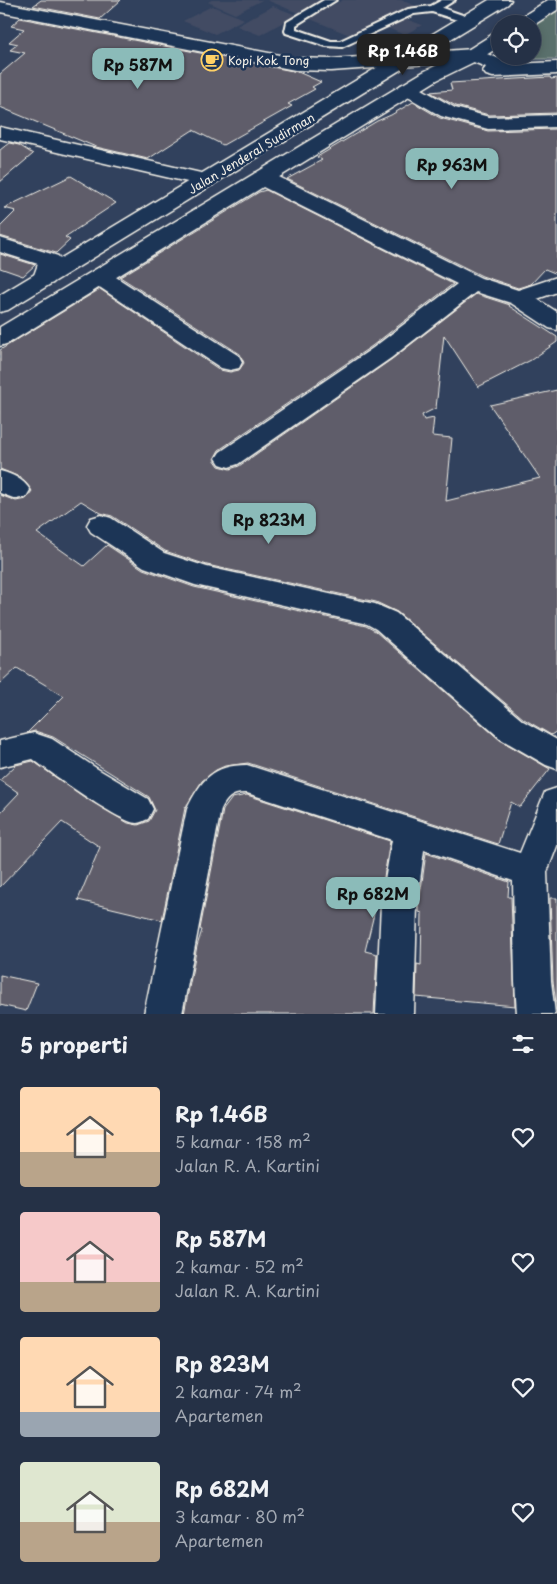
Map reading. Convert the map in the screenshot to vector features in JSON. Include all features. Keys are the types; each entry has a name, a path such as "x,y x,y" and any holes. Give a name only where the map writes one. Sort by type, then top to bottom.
{"street":[{"name":"Jalan Jenderal Sudirman","path":"0,306 502,0"},
{"path":"537,15 557,2"},
{"path":"0,7 295,64 331,65 473,55 511,70"},
{"name":"Jalan Jenderal Sudirman","path":"0,338 408,89 491,44"},
{"path":"331,65 350,72 376,76 430,76 557,68"},
{"path":"408,89 448,112 488,124 557,121"},
{"path":"0,133 205,180"},
{"path":"263,178 473,283 519,298 557,323"},
{"path":"0,245 50,261 45,278"},
{"path":"100,277 230,362"},
{"path":"229,458 382,353 473,283"},
{"path":"519,298 557,284"},
{"path":"101,525 154,560 205,577 375,615 386,621 512,730 557,756"},
{"path":"0,754 34,746 41,748 84,778 136,809"},
{"path":"163,1014 204,809 209,797 225,781 236,778 247,779 410,831 543,855"},
{"path":"536,1014 533,981 543,855 557,802"},
{"path":"395,1014 399,904 410,831"}],"lane":[{"path":"331,0 291,24 290,31 330,44 342,44 412,11 441,3 467,20"}],"shaded area":[{"path":"212,0 262,0 235,14 208,2"},
{"path":"267,0 323,0 298,13"},
{"path":"343,0 401,0 421,8 403,18 422,25 404,35 386,27 362,40 308,18"},
{"path":"212,6 244,19 215,34 183,21"},
{"path":"273,6 296,15 260,35 237,26"}],"green space":[{"path":"557,9 557,59 541,59 541,19"}],"building":[{"path":"41,0 121,0 100,19 33,6"},
{"path":"20,18 298,72 321,82 312,87 315,89 288,104 292,106 223,145 193,130 148,159 96,147 0,107 0,74 25,53 10,50 18,44 9,42 24,29 11,26"},
{"path":"550,77 551,79 557,78 557,113 489,115 456,106 430,92 452,90 450,83"},
{"path":"413,102 440,118 488,131 557,129 557,274 545,269 531,284 518,288 482,276 287,179 322,160 317,157"},
{"path":"9,143 19,145 33,154 0,182 0,150"},
{"path":"71,176 116,203 65,237 70,240 56,253 0,236 0,227 16,211 4,208"},
{"path":"266,190 453,284 372,346 219,450 214,459 219,466 230,469 239,466 392,359 476,294 510,305 557,337 557,342 531,360 478,387 444,335 436,408 422,415 424,420 434,418 432,436 452,438 446,501 540,478 490,405 557,390 557,731 551,735 524,719 397,612 376,602 207,565 165,551 112,516 101,513 81,501 37,533 84,566 107,545 143,569 194,587 366,626 375,631 500,740 550,769 520,807 511,802 498,844 248,763 225,766 216,770 202,781 185,808 162,920 78,900 100,847 62,822 0,887 0,813 19,793 0,780 16,765 33,761 84,797 128,823 138,825 149,821 155,810 149,797 53,737 35,731 27,733 64,696 17,668 0,684 0,495 16,501 26,499 32,491 22,478 0,469 0,350 100,289 220,370 230,372 239,370 244,363 240,354 120,277 259,192"},
{"path":"0,254 35,265 23,276 0,268"},
{"path":"247,795 390,841 379,907 376,906 365,951 377,954 374,1014 184,1014 197,946 202,930 200,929 223,810 232,798"},
{"path":"426,853 509,882 508,897 511,897 515,1006 416,997 417,964 421,965 422,913 419,912 419,904"},
{"path":"550,898 557,898 557,1010 553,981"},
{"path":"0,975 37,983 26,1011 0,1005"}],"place":[{"name":"Kopi Kok Tong","path":"212,60"}]}
